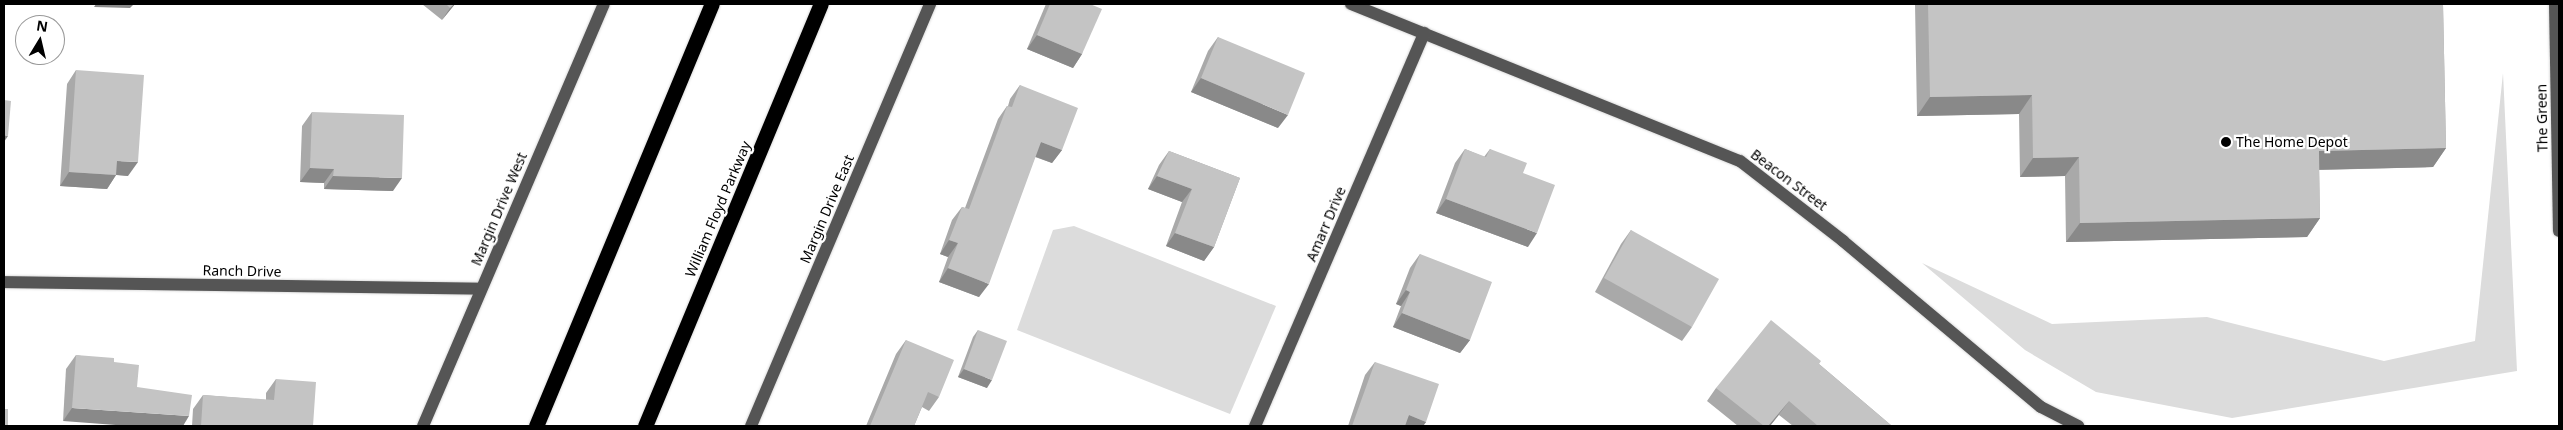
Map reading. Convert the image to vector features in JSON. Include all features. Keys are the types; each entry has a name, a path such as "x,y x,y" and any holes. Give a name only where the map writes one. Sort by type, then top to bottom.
{"highway":[{"path":"536,426 712,4"},
{"name":"William Floyd Parkway","path":"645,426 821,4"}],"street":[{"name":"Margin Drive West","path":"423,426 480,289 604,4"},
{"name":"Margin Drive East","path":"751,426 930,4"},
{"name":"Beacon Street","path":"1351,4 1740,161 1843,240 2041,407 2078,426"},
{"name":"The Green","path":"2556,4 2559,231"},
{"name":"Amarr Drive","path":"1255,426 1424,33"},
{"name":"Ranch Drive","path":"4,282 480,289"}],"shaded area":[{"path":"2503,73 2517,371 2232,418 2096,392 2025,350 1922,263 2052,324 2207,317 2384,361 2475,341"},
{"path":"1074,226 1276,306 1230,414 1017,330 1053,230"}],"building":[{"path":"446,4 454,4 450,8"},
{"path":"1050,4 1090,4 1102,9 1082,54 1037,35"},
{"name":"The Home Depot","path":"1928,4 2443,4 2446,148 2319,151 2320,218 2080,223 2079,157 2033,158 2032,95 1930,97"},
{"path":"1218,37 1305,73 1288,115 1201,78"},
{"path":"76,70 144,75 138,162 117,161 116,175 69,172"},
{"path":"1020,85 1078,108 1062,150 1041,142 989,284 948,268 958,243 949,240 962,207 969,209 1007,106 1012,107"},
{"path":"4,100 11,101 8,136 4,135"},
{"path":"312,112 404,115 402,178 333,176 334,169 310,168"},
{"path":"1465,149 1486,157 1490,149 1527,163 1523,173 1555,185 1537,233 1446,199"},
{"path":"1169,151 1240,178 1214,247 1175,233 1192,189 1157,176"},
{"path":"1631,230 1719,279 1692,327 1604,278"},
{"path":"1420,254 1492,282 1470,340 1402,313 1410,292 1406,290"},
{"path":"1771,320 1821,361 1819,364 1892,426 1818,426 1789,401 1768,426 1764,426 1716,388"},
{"path":"978,330 1007,341 992,380 964,369"},
{"path":"906,340 954,360 939,397 928,392 914,426 870,426"},
{"path":"76,355 114,358 114,362 139,365 137,387 192,395 189,416 72,408"},
{"path":"1375,362 1439,384 1426,422 1409,415 1405,426 1352,426"},
{"path":"276,379 316,382 313,426 201,426 203,395 274,400"},
{"path":"4,409 8,409 8,426 4,426"}],"place":[{"name":"The Home Depot","path":"2226,142"}]}
